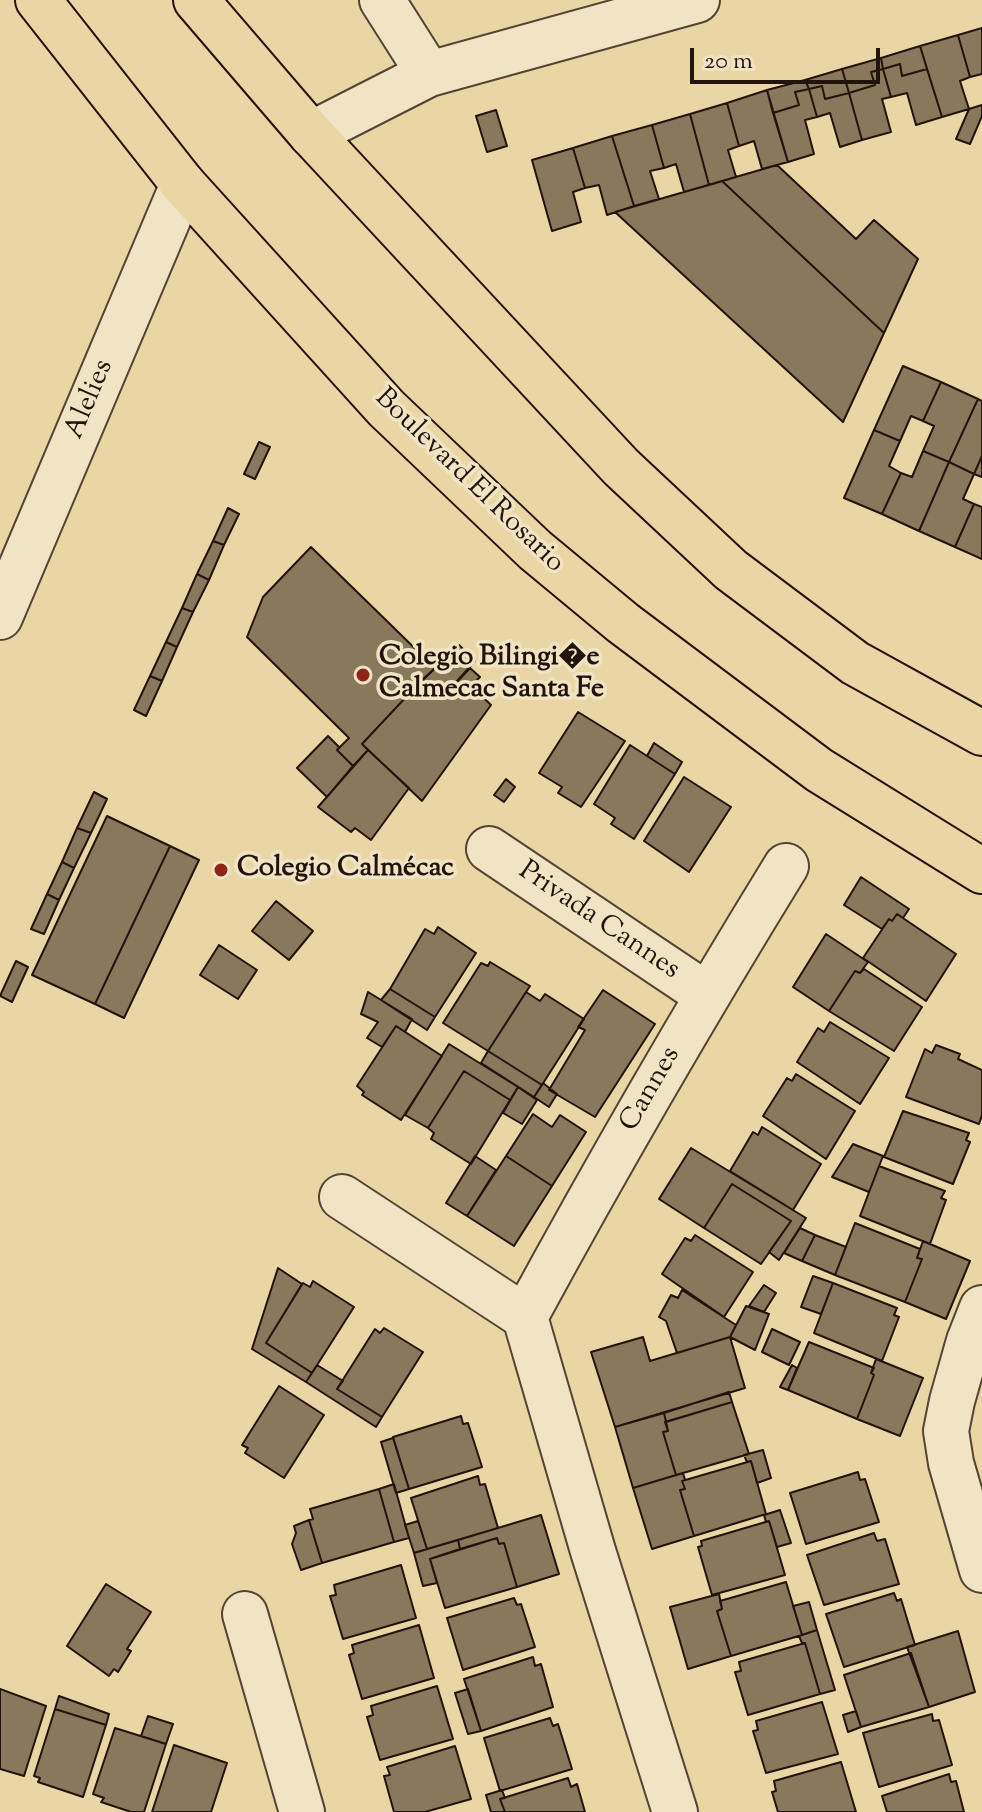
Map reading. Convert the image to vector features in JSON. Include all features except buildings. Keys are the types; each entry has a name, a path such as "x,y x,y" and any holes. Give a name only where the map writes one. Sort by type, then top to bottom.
{"main road":[{"name":"Boulevard El Rosario","path":"38,0 183,184 386,408 535,550 623,623 819,770 982,871"},
{"path":"196,0 311,134 621,467 731,570 855,663 982,733"}],"street":[{"path":"382,0 429,74"},
{"path":"311,134 429,74 697,0"},
{"name":"Alelies","path":"0,617 183,184"},
{"name":"Privada Cannes","path":"489,849 707,995"},
{"name":"Cannes","path":"525,1317 707,995 786,866"},
{"path":"342,1197 525,1317 593,1551 675,1812"},
{"path":"982,1308 969,1341 946,1431 951,1463 982,1570"},
{"path":"245,1614 302,1812"}],"place":[{"name":"Colegio Bilingi�e Calmecac Santa Fe","path":"363,675"},
{"name":"Colegio Calmécac","path":"221,870"}]}
